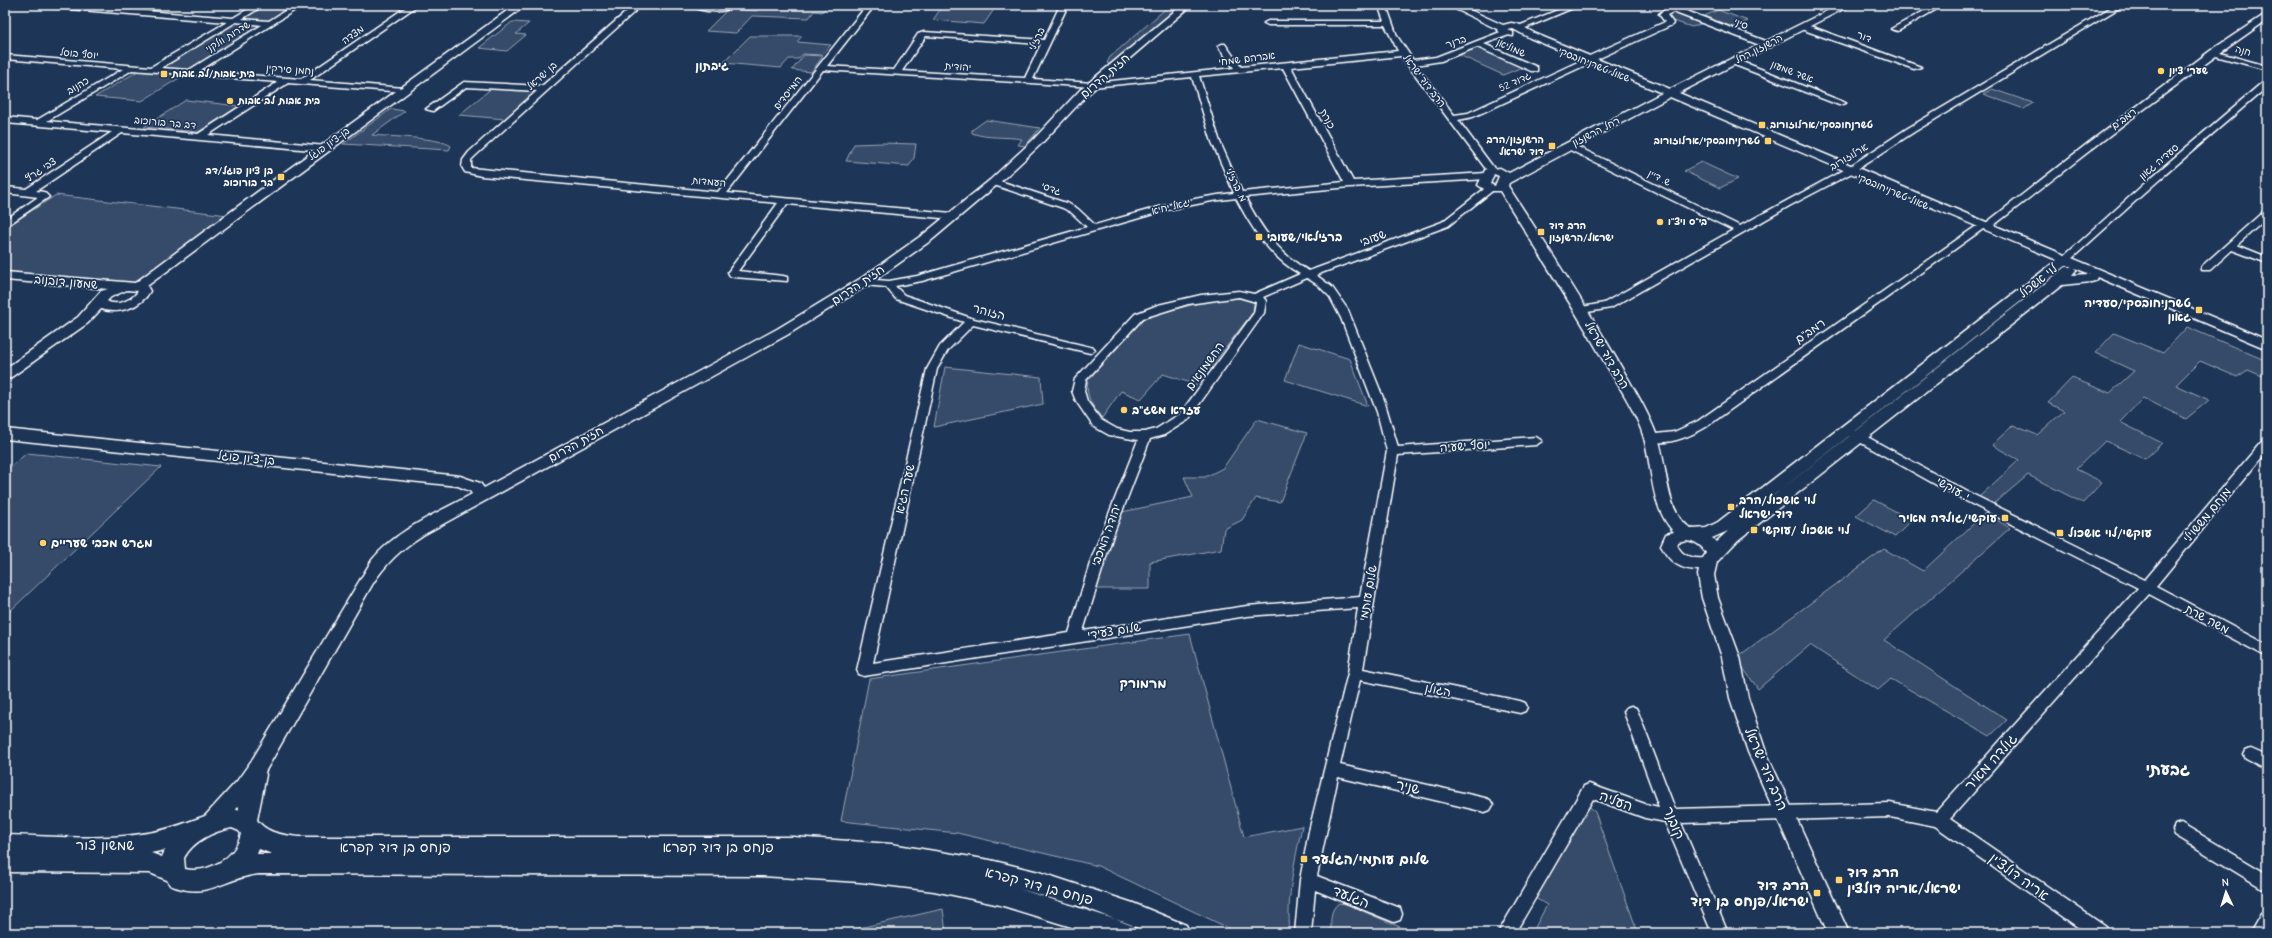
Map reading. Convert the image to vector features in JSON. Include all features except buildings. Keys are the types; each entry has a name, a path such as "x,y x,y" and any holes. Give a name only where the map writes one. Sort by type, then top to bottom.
{"main road":[{"path":"232,818 241,819 250,827 252,839 249,848 242,858 220,874 208,880 194,882 185,881 174,872 173,858 177,850 192,834 207,824 232,818"},
{"name":"שמשון צור","path":"5,844 142,845 169,840 207,824"},
{"name":"פנחס בן דוד קפרא","path":"250,827 261,840 268,843 299,847 793,847 869,852 949,864 1031,882 1118,909 1178,933"},
{"name":"שמשון צור","path":"5,862 138,862 150,863 174,872"},
{"name":"פנחס בן דוד קפרא","path":"220,874 259,864 762,866 844,869 919,878 995,893 1044,906 1124,933"}],"street":[{"path":"45,5 270,23"},
{"name":"שדרות וולקני","path":"151,70 260,5"},
{"name":"שדרות וולקני","path":"188,74 299,5"},
{"name":"מצדה","path":"302,82 414,5"},
{"name":"בן-ציון פוגל","path":"101,301 109,292 133,286 521,5"},
{"name":"בן ישראל","path":"466,167 467,160 472,154 638,5"},
{"path":"695,5 717,9 729,8 733,5"},
{"name":"המייסדים","path":"721,194 872,5"},
{"name":"ברזילי","path":"1027,82 1064,5"},
{"name":"חזית הדרום","path":"259,766 380,558 391,548 417,531 782,332 864,282 929,236 994,182 1036,143 1084,92 1187,5"},
{"name":"הרב דוד ישראל","path":"1382,5 1387,23 1403,53 1496,179 1582,310 1641,414 1652,438 1665,505 1671,519 1690,534"},
{"name":"שאול טשרניחובסקי","path":"1452,5 1669,94 2064,264 2267,345"},
{"name":"שאול טשרניחובסקי","path":"1461,5 1514,30"},
{"name":"ברנר","path":"1411,63 1438,59 1483,43 1576,5"},
{"name":"סיני","path":"1661,5 1768,45"},
{"name":"הרשנזון רחל","path":"1669,94 1846,5"},
{"path":"1895,29 1940,5"},
{"name":"ארלוזורוב","path":"1582,310 1607,306 1740,230 1849,171 1918,126 2120,5"},
{"name":"גדוד 52","path":"1452,118 1470,115 1669,23 1663,14 1673,9"},
{"name":"רמב\"ם","path":"1652,438 1665,439 1677,436 1702,424 1982,228 2113,127 2213,53 2267,17"},
{"path":"1268,23 1387,23"},
{"name":"דור","path":"1804,27 1917,67"},
{"path":"896,73 920,36 924,34 1046,42"},
{"name":"שמוליאן","path":"1483,43 1534,69"},
{"path":"1222,46 1239,70"},
{"name":"אברהם שמחי","path":"1093,85 1403,53"},
{"name":"חנה","path":"2213,53 2267,68"},
{"name":"יוסף בוסל","path":"5,57 151,70"},
{"name":"אשד שמעון","path":"1735,62 1842,103"},
{"name":"כנרת","path":"1285,64 1350,184"},
{"name":"כהנוב","path":"38,123 130,68"},
{"name":"יהודית","path":"822,68 1093,85"},
{"name":"נחמן סירקין","path":"151,70 404,90"},
{"name":"מ. ברזילי","path":"1195,75 1215,140 1254,221 1280,258 1306,275"},
{"path":"200,137 285,81"},
{"name":"סעדיה גאון","path":"2064,264 2157,177 2267,83"},
{"path":"430,109 464,84 544,89"},
{"name":"רחל הרשנזון","path":"1496,179 1525,168 1669,94"},
{"name":"דב בר בורוכוב","path":"5,120 323,148"},
{"name":"צבי גרץ","path":"28,192 120,130"},
{"name":"ש. דיין","path":"1569,146 1740,230"},
{"name":"העמדות","path":"466,167 468,170 481,173 952,216"},
{"name":"יגאל יחיא","path":"864,282 889,284 918,279 1191,202 1240,194 1350,184 1496,179"},
{"name":"שעובי","path":"1255,297 1306,275 1445,224 1496,179"},
{"name":"גדסי","path":"994,182 1066,206 1075,211 1094,229"},
{"path":"5,190 28,192"},
{"name":"צבי גרץ","path":"5,224 44,197 41,194 28,192"},
{"path":"783,279 738,274 733,272 785,200"},
{"path":"2206,268 2267,213"},
{"path":"2231,246 2267,260"},
{"name":"שאול טשרניחובסקי","path":"2064,264 2091,278 2267,353"},
{"name":"לוי אשכול","path":"1690,534 1709,533 1724,526 1854,434 2056,283 2064,264"},
{"name":"לוי אשכול","path":"1711,557 1732,536 1854,434 2064,264"},
{"name":"שלום עותמי","path":"1304,933 1308,880 1331,769 1355,673 1393,451 1389,427 1342,311 1329,290 1320,282 1306,275"},
{"name":"שמעון דובנוב","path":"5,276 133,286"},
{"path":"2056,283 2069,279 2091,278"},
{"name":"שמעון דובנוב","path":"5,283 81,290 91,292 106,307 121,306"},
{"name":"הזוהר","path":"889,284 894,292 900,297 971,321 1090,350"},
{"path":"5,384 101,316 142,296 144,290 133,286"},
{"name":"החשמונאים","path":"1238,294 1255,297 1261,301 1259,313 1184,417 1160,432 1145,436 1130,436 1113,432 1097,423 1082,402 1078,391 1081,379 1131,323 1149,312 1220,296 1238,294"},
{"path":"5,375 83,320 101,301"},
{"name":"שער הגיא","path":"864,670 932,368 938,354 945,345 971,321"},
{"name":"בן-ציון פוגל","path":"5,434 460,481 475,487 481,496"},
{"name":"י. עוקשי","path":"1854,434 1962,494 2147,587"},
{"name":"יהודה המכבי","path":"1075,637 1095,562 1145,436"},
{"name":"יוסף ישעיה","path":"1393,451 1536,440"},
{"name":"מנחם מששוילי","path":"2147,587 2267,444"},
{"path":"1690,534 1709,544 1711,557 1697,565 1682,561 1670,549 1669,541 1676,535 1690,534"},
{"name":"הרב דוד ישראל","path":"1711,557 1706,575 1710,598 1731,657 1746,723 1784,812 1839,933"},
{"name":"הרב דוד ישראל","path":"1682,561 1710,598"},
{"name":"משה שרת","path":"2147,587 2267,652"},
{"name":"גולדה מאיר","path":"1939,820 2147,587"},
{"name":"שלום צעידי","path":"864,670 1247,611 1366,602"},
{"name":"הגולן","path":"1355,673 1520,707"},
{"name":"קובנר","path":"1631,712 1670,816 1720,933"},
{"path":"2252,755 2267,764"},
{"path":"207,824 244,787 259,766"},
{"path":"250,827 249,805 259,766"},
{"name":"שניר","path":"1331,769 1485,805"},
{"name":"העליה","path":"1506,933 1589,791 1644,811 1670,816 1784,812"},
{"path":"1784,812 1890,810 1939,820"},
{"name":"אריה דולצ'ין","path":"1939,820 2039,892 2100,933"},
{"path":"2181,830 2267,883"},
{"name":"הגלעד","path":"1308,880 1394,914"},
{"path":"2258,933 2267,920"}],"shaded area":[{"path":"265,5 295,5 269,21 242,19"},
{"path":"762,5 828,5 822,12 814,11 809,18 752,16 736,33 706,31 728,9 757,11"},
{"path":"943,5 997,5 984,24 933,20"},
{"path":"1170,5 1182,5 1112,65 1107,63 1110,57"},
{"path":"1718,10 1748,21 1733,27 1704,16"},
{"path":"1674,12 1703,23 1692,27 1673,21 1667,15"},
{"path":"237,22 263,24 188,70 160,68"},
{"path":"512,22 529,23 516,34 526,35 507,51 479,48"},
{"path":"750,36 802,36 797,42 831,45 822,55 803,54 798,59 789,59 781,68 723,63"},
{"path":"1478,46 1525,66 1503,75 1457,54"},
{"path":"804,55 823,56 811,72 792,70"},
{"path":"138,71 184,75 142,101 95,97"},
{"path":"493,87 536,92 505,119 459,115"},
{"path":"1992,89 2033,103 2024,109 1983,94"},
{"path":"186,100 239,106 198,132 144,127"},
{"path":"391,109 405,111 372,135 436,141 451,146 449,150 343,144"},
{"path":"986,120 1040,128 1025,146 1018,145 1022,139 984,136 972,133 972,130"},
{"path":"854,144 916,144 914,158 909,166 846,161"},
{"path":"1701,162 1738,179 1720,188 1684,171"},
{"path":"56,195 228,215 142,277 136,283 123,286 5,273 5,228"},
{"path":"1238,298 1254,302 1253,312 1197,385 1163,374 1141,399 1121,391 1102,418 1088,396 1088,380 1144,319 1152,315 1207,301"},
{"path":"2187,327 2267,361 2267,378 2248,370 2237,377 2200,361 2176,385 2209,400 2186,419 2143,398 2120,422 2162,443 2145,459 2105,441 2076,469 2102,482 2083,503 2028,475 1994,504 1979,497 2019,460 1992,445 2013,425 2037,435 2064,411 2048,403 2072,378 2110,393 2134,371 2095,353 2114,333 2163,353"},
{"path":"1299,343 1350,359 1368,406 1285,380"},
{"path":"945,367 1041,377 1043,404 934,427"},
{"path":"1257,419 1307,433 1280,502 1256,498 1242,520 1224,529 1221,549 1150,562 1150,589 1094,589 1122,512 1193,497 1184,477 1205,477 1223,468"},
{"name":"מגרש מכבי שעריים","path":"27,453 161,467 5,616 5,471"},
{"path":"1874,500 1912,520 1895,537 1856,516"},
{"path":"1985,513 2010,528 1884,640 2007,720 1990,736 1891,679 1878,690 1810,645 1758,689 1736,658 1884,549 1923,571"},
{"path":"1190,634 1244,837 1302,826 1290,893 1290,933 1239,933 1098,866 957,833 841,821 869,679"},
{"path":"1589,806 1595,812 1638,933 1532,933 1547,905 1535,898"},
{"path":"1339,903 1346,904 1407,930 1405,933 1331,933 1332,912"},
{"path":"943,909 946,933 837,933"}],"place":[{"name":"שערי ציון","path":"2161,71"},
{"name":"בית אבות/לב אבות","path":"164,74"},
{"name":"בית אבות לב אבות","path":"230,101"},
{"name":"טשרנחובסקי/ארלוזורוב","path":"1762,125"},
{"name":"טשרניחובסקי/ארלוזורוב","path":"1768,141"},
{"name":"הרשנזון/הרב דוד ישראל","path":"1552,146"},
{"name":"בן ציון פוגל/דב בר בורוכוב","path":"281,177"},
{"name":"בי\"ס ויצ\"ו","path":"1660,222"},
{"name":"הרב דוד ישראל/הרשנזון","path":"1541,232"},
{"name":"ברזילאי/שעובי","path":"1259,237"},
{"name":"טשרניחובסקי/סעדיה גאון","path":"2199,310"},
{"name":"עזרא משג\"ב","path":"1124,410"},
{"name":"לוי אשכול/הרב דוד ישראל","path":"1731,507"},
{"name":"עוקשי/גולדה מאיר","path":"2005,518"},
{"name":"לוי אשכול /עוקשי","path":"1754,530"},
{"name":"עוקשי/לוי אשכול","path":"2060,533"},
{"name":"מגרש מכבי שעריים","path":"43,543"},
{"name":"שלום עותמי/הגלעד","path":"1304,859"},
{"name":"הרב דוד ישראל/אריה דולצין","path":"1839,880"},
{"name":"הרב דוד ישראל/פנחס בן דוד","path":"1817,893"}],"district":[{"name":"גיבתון","path":"712,66"},
{"name":"מרמורק","path":"1143,683"},
{"name":"גבעתי","path":"2168,770"}]}
